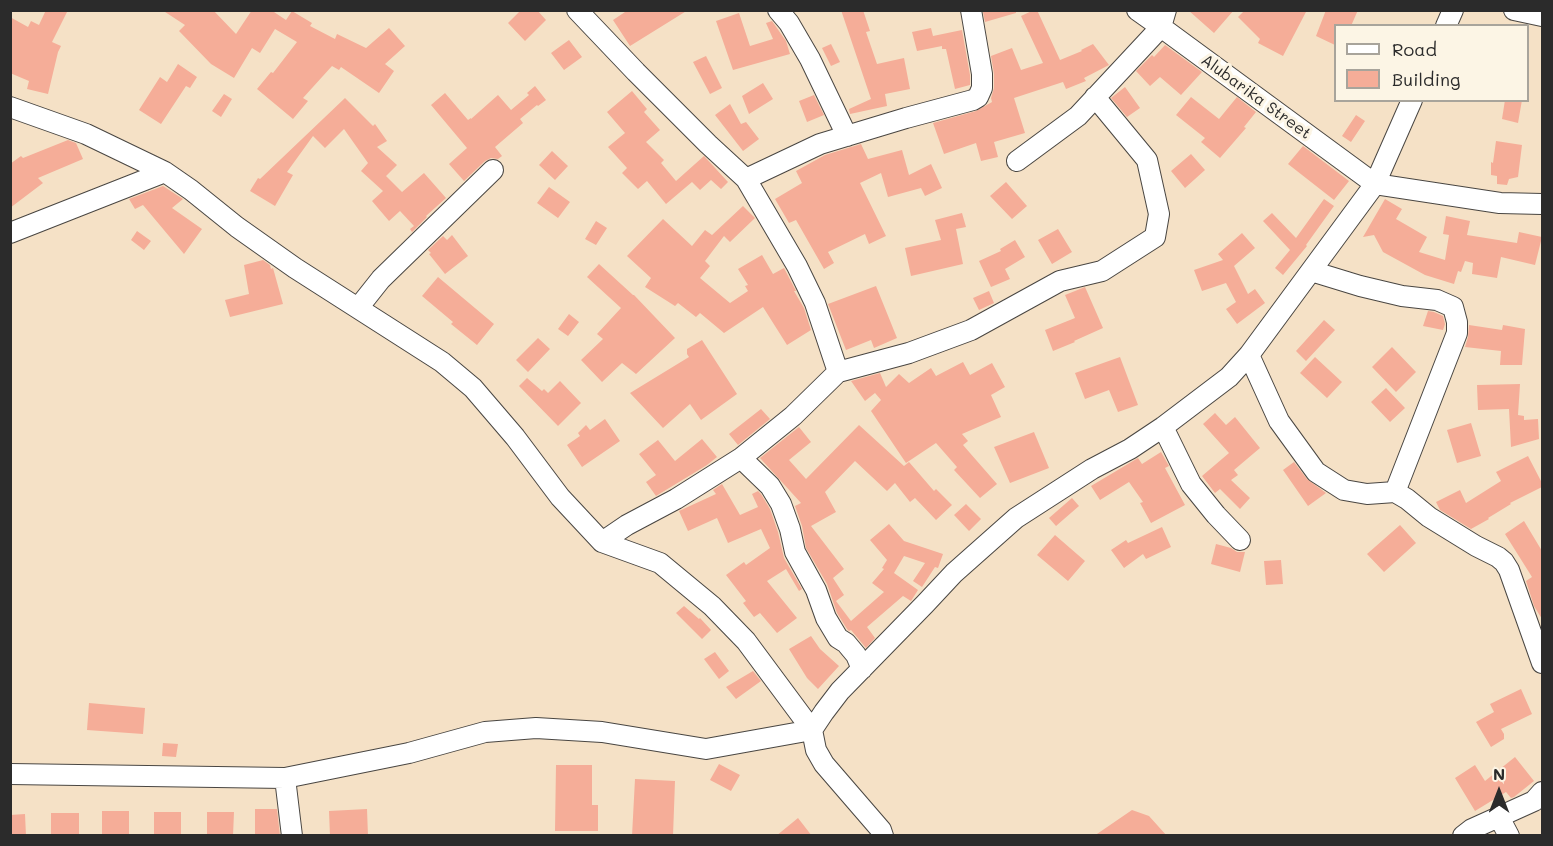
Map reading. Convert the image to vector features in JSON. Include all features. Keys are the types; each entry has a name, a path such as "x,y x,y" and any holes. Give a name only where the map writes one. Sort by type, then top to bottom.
{"street":[{"path":"577,10 636,72 746,179 797,266 815,303 838,372"},
{"path":"778,10 789,23 810,59 847,136"},
{"path":"746,179 820,144 978,97 982,88 982,74 971,10"},
{"name":"Alubarika Street","path":"1137,10 1163,19 1375,184"},
{"path":"1447,24 1453,10"},
{"path":"1514,10 1542,16"},
{"path":"1017,161 1078,116 1163,19"},
{"path":"602,542 741,458 793,416 838,372 909,353 971,330 1060,281 1102,271 1155,237 1159,214 1147,160 1095,97"},
{"path":"10,774 285,777 409,753 485,732 536,728 602,732 705,749 812,730 840,691 954,573 1016,518 1092,469 1130,449 1229,377 1249,355 1375,184 1411,102"},
{"path":"10,107 86,134 165,172 237,228 442,362 474,388 515,437 560,497 602,542 660,563 712,606 746,641 812,730 816,750 824,764 881,830 883,836"},
{"path":"358,308 381,279 493,170"},
{"path":"10,233 165,172"},
{"path":"1375,184 1500,203 1542,204"},
{"path":"1311,271 1402,296 1437,300 1453,308 1457,333 1395,492"},
{"path":"1249,355 1279,421 1316,472 1344,490 1368,494 1395,492 1429,517 1504,562 1509,570 1542,663"},
{"path":"1163,427 1191,484 1240,540"},
{"path":"741,458 765,480 776,495 790,529 795,552 816,590 826,618 838,638 846,643 856,655 862,669"},
{"path":"285,777 292,836"},
{"path":"1462,836 1472,829 1534,801 1542,792"},
{"path":"1499,817 1509,836"}],"building":[{"path":"46,10 68,10 52,42 61,46 48,94 27,89 29,81 10,73 10,17 28,27 31,21 39,25"},
{"path":"162,10 213,10 236,34 252,10 271,10 286,20 292,11 312,23 310,26 335,39 337,34 366,48 389,28 405,46 385,64 394,71 379,93 341,67 339,70 332,66 303,98 308,101 293,119 257,89 271,72 273,73 297,42 275,29 260,53 252,48 234,78 211,64 179,31 185,25"},
{"path":"521,10 537,10 546,20 525,41 508,23"},
{"path":"628,10 688,10 630,46 613,20"},
{"path":"841,10 863,10 870,31 866,32 877,64 904,58 910,89 885,94 887,106 850,114 849,109 871,99"},
{"path":"1016,10 1016,13 985,22 983,12"},
{"path":"1037,10 1060,60 1093,44 1109,65 1084,78 1086,81 1066,89 1063,82 1014,98 1025,133 994,142 998,157 981,161 976,143 944,154 933,123 976,111 992,102 994,74 991,56 1012,48 1021,70 1043,63 1021,16"},
{"path":"1188,10 1234,10 1214,33"},
{"path":"1245,10 1307,10 1283,56 1258,43 1260,39 1238,17"},
{"path":"1326,10 1358,10 1352,24 1334,24 1334,45 1316,36"},
{"path":"739,13 750,46 773,39 766,23 772,21 786,41 790,54 733,70 716,21"},
{"path":"931,28 933,36 962,30 970,85 955,89 946,49 942,49 942,46 917,51 912,32"},
{"path":"569,40 582,57 564,70 551,53"},
{"path":"831,44 840,62 831,66 822,48"},
{"path":"1165,45 1202,72 1181,95 1160,77 1150,86 1136,71"},
{"path":"706,56 722,88 710,94 693,62"},
{"path":"178,64 197,77 190,88 186,86 161,124 139,110 160,77 167,82"},
{"path":"763,83 773,99 749,114 742,96"},
{"path":"535,86 546,100 520,119 523,123 495,147 502,156 485,161 464,181 449,164 467,148 431,105 445,93 468,120 498,95 511,110 529,95 527,93"},
{"path":"1125,87 1140,108 1127,117 1111,98"},
{"path":"632,91 647,109 644,112 660,130 646,142 664,160 661,163 676,181 704,156 728,182 721,189 711,180 700,190 692,182 666,204 647,181 638,189 622,173 627,168 608,147 625,133 607,112"},
{"path":"224,94 232,99 221,117 212,111"},
{"path":"814,95 824,115 807,122 799,101"},
{"path":"1191,97 1219,119 1237,97 1256,112 1244,127 1246,128 1220,158 1201,142 1205,138 1176,115"},
{"path":"345,98 373,126 375,124 387,141 377,147 397,165 386,176 402,192 424,173 446,198 412,232 410,229 414,226 400,211 389,221 372,201 383,191 361,171 368,163 344,129 325,148 313,136 287,172 293,175 275,206 250,191 258,178 260,179"},
{"path":"1505,102 1522,102 1518,123 1502,119"},
{"path":"730,104 741,124 746,122 759,139 743,151 715,115"},
{"path":"1356,115 1365,121 1351,142 1342,136"},
{"path":"68,140 76,143 83,159 38,178 43,183 10,208 10,164 21,156 23,158"},
{"path":"1496,141 1522,145 1518,177 1509,179 1507,185 1497,184 1497,176 1491,175 1491,162 1493,163"},
{"path":"861,144 868,159 902,150 909,175 931,164 942,188 925,196 921,188 888,197 881,173 860,183 886,236 869,244 865,234 828,252 834,263 824,269 796,220 789,223 775,199 802,183 796,171 825,155"},
{"path":"1303,146 1349,181 1334,200 1288,164"},
{"path":"552,151 568,166 555,180 539,165"},
{"path":"1191,154 1205,170 1185,188 1171,171"},
{"path":"1006,182 1027,206 1012,219 990,196"},
{"path":"163,186 183,199 172,208 202,229 184,254 143,205 135,209 129,199"},
{"path":"549,187 570,202 558,218 537,203"},
{"path":"1324,199 1334,206 1307,246 1283,275 1275,268 1290,250 1263,221 1272,213 1296,238"},
{"path":"1385,199 1402,209 1396,219 1427,237 1419,252 1445,260 1449,235 1443,234 1446,216 1470,221 1467,235 1517,243 1519,232 1542,237 1535,265 1501,257 1497,278 1472,274 1473,263 1465,261 1461,272 1458,271 1454,284 1425,275 1383,252 1374,235 1363,237"},
{"path":"743,206 755,218 730,242 724,236 705,261 710,266 700,278 730,303 748,291 745,286 748,285 738,269 762,255 773,274 784,268 804,308 811,330 787,345 763,307 724,333 700,313 696,317 678,303 675,306 645,287 651,278 627,256 663,219 692,246 705,230 712,235"},
{"path":"962,213 966,227 956,229 963,264 911,276 905,248 941,240 935,220"},
{"path":"596,221 607,228 596,245 585,239"},
{"path":"1058,229 1072,252 1052,264 1038,240"},
{"path":"137,231 151,241 144,250 131,240"},
{"path":"1242,233 1255,248 1234,266 1248,294 1255,289 1265,303 1237,324 1226,309 1236,302 1226,283 1202,291 1194,270 1223,260 1218,254"},
{"path":"452,235 468,256 445,274 428,250 443,236 447,240"},
{"path":"1015,240 1025,257 1005,269 1010,279 991,287 979,261 1001,251 1000,249"},
{"path":"263,260 270,265 271,269 273,268 283,304 230,317 225,300 249,294 244,265"},
{"path":"599,264 634,295 675,338 636,374 622,363 602,382 581,360 603,339 597,334 621,308 587,277"},
{"path":"438,277 494,324 477,345 422,296"},
{"path":"876,286 897,338 874,348 871,340 846,350 828,304"},
{"path":"1085,287 1103,328 1053,351 1045,330 1075,318 1065,295"},
{"path":"989,291 994,303 979,310 973,298"},
{"path":"1428,311 1443,316 1445,324 1443,330 1423,326"},
{"path":"569,314 579,322 568,336 558,329"},
{"path":"1324,320 1335,330 1306,361 1296,351"},
{"path":"1469,325 1502,330 1503,325 1525,329 1522,365 1500,365 1501,351 1465,347"},
{"path":"538,338 550,349 528,372 516,360"},
{"path":"702,340 737,394 701,420 690,404 663,428 630,393 689,357 687,349"},
{"path":"1392,347 1416,372 1396,392 1372,367"},
{"path":"1120,357 1138,405 1118,412 1109,390 1085,399 1075,373"},
{"path":"1315,357 1342,382 1327,398 1300,373"},
{"path":"963,362 970,375 992,363 1005,387 991,395 1001,417 962,434 968,441 963,445 997,484 980,498 954,470 957,467 936,443 906,463 871,411 881,400 875,393 865,401 851,381 880,373 886,387 899,374 909,383 931,368 936,376"},
{"path":"527,378 542,391 544,389 548,393 560,381 581,403 558,426 519,386"},
{"path":"1520,384 1518,415 1524,416 1524,420 1538,419 1539,439 1511,447 1509,409 1478,410 1477,385"},
{"path":"1386,388 1405,408 1390,422 1371,402"},
{"path":"761,409 770,419 738,445 729,434"},
{"path":"1215,413 1226,425 1235,417 1260,448 1234,470 1238,475 1231,480 1250,498 1240,509 1220,489 1215,493 1202,476 1229,453 1203,424"},
{"path":"605,419 620,441 582,467 567,445 580,436 578,433 586,425 590,430"},
{"path":"1471,423 1481,456 1457,463 1447,430"},
{"path":"859,425 904,466 909,462 934,491 936,489 952,505 936,520 915,498 910,502 895,483 887,491 855,461 825,492 836,512 811,526 844,569 833,578 844,595 836,601 851,621 884,592 872,583 884,569 882,568 887,560 870,540 889,524 904,541 943,554 938,568 935,567 922,587 913,581 925,563 904,556 894,573 918,590 911,601 903,596 867,627 875,638 866,648 851,630 847,629 837,613 827,584 806,548 795,506 801,503 760,458 799,427 811,442 789,460 806,479"},
{"path":"1034,432 1049,468 1010,483 994,447"},
{"path":"702,439 717,457 656,496 646,482 656,475 639,454 658,440 675,461"},
{"path":"1161,452 1169,466 1165,468 1185,505 1151,523 1140,503 1143,502 1129,482 1100,500 1091,486 1138,458 1142,464"},
{"path":"1528,456 1542,487 1510,503 1471,529 1440,510 1436,502 1460,490 1466,503 1501,481 1496,472"},
{"path":"1294,462 1307,479 1326,493 1308,506 1283,470"},
{"path":"722,484 740,515 758,507 752,494 758,491 761,494 770,509 784,558 802,589 799,591 786,569 767,581 797,618 777,633 760,613 754,617 743,603 746,601 726,575 744,562 746,565 770,548 761,529 728,543 717,518 688,531 679,511 716,494 713,490"},
{"path":"1072,498 1079,506 1056,526 1049,518"},
{"path":"966,504 981,519 969,531 954,515"},
{"path":"1524,521 1542,551 1542,619 1534,606 1526,581 1532,577 1505,534"},
{"path":"1400,525 1416,543 1384,572 1367,554"},
{"path":"1162,527 1171,547 1146,559 1143,554 1124,568 1111,550 1126,540 1128,543"},
{"path":"1055,535 1085,561 1068,581 1037,555"},
{"path":"1216,544 1237,552 1245,552 1240,572 1211,564"},
{"path":"1281,560 1283,584 1266,585 1264,561"},
{"path":"684,606 711,630 702,639 676,613"},
{"path":"811,636 820,649 839,666 818,689 807,678 789,649"},
{"path":"715,652 729,671 719,679 704,659"},
{"path":"753,671 761,681 736,699 726,687"},
{"path":"1521,689 1532,714 1501,729 1504,739 1491,747 1476,722 1494,712 1490,704"},
{"path":"89,703 145,708 143,734 87,730"},
{"path":"163,743 178,744 176,757 162,756"},
{"path":"1515,757 1534,781 1514,797 1511,798 1506,792 1475,811 1455,778 1475,765 1485,781"},
{"path":"719,764 740,775 731,791 710,780"},
{"path":"556,765 592,765 592,805 598,805 598,831 555,831"},
{"path":"635,779 675,781 673,836 632,836"},
{"path":"255,809 277,809 280,836 255,836"},
{"path":"367,809 368,836 330,836 329,811"},
{"path":"1132,810 1149,816 1167,836 1094,836"},
{"path":"102,811 129,811 129,836 102,836"},
{"path":"154,812 181,812 181,836 154,836"},
{"path":"207,812 234,812 233,836 207,836"},
{"path":"51,813 79,813 79,836 51,836"},
{"path":"25,814 26,836 10,836 10,815"},
{"path":"798,818 812,836 776,836"}]}
